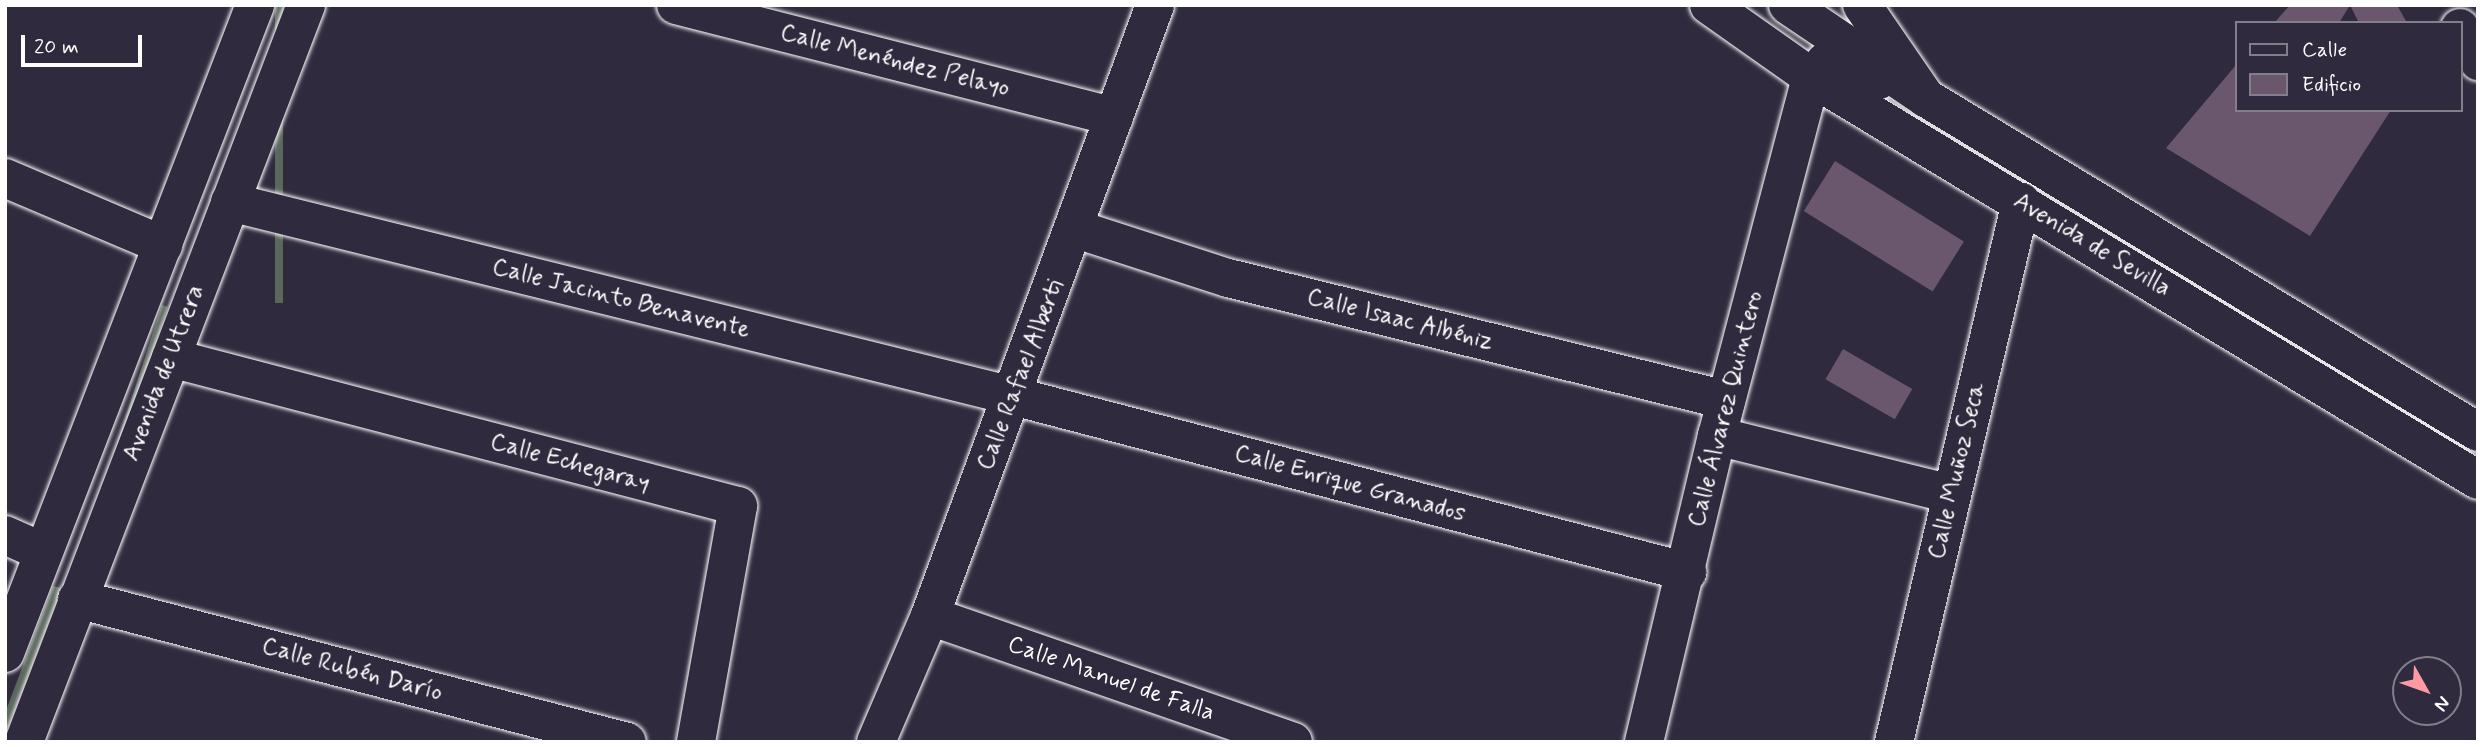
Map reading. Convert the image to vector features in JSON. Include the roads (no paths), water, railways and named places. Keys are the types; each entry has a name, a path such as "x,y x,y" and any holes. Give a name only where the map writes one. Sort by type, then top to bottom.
{"street":[{"name":"Avenida de Utrera","path":"5,653 255,5"},
{"name":"Avenida de Utrera","path":"24,742 306,5"},
{"name":"Calle Menéndez Pelayo","path":"676,5 1114,117"},
{"name":"Calle Rafael Alberti","path":"876,742 930,615 1076,229 1156,5"},
{"name":"Avenida de Sevilla","path":"1709,5 1811,77 2478,480"},
{"name":"Avenida de Sevilla","path":"1788,5 1926,98 2478,432"},
{"path":"1862,5 1926,98"},
{"path":"2448,5 2456,21"},
{"path":"2462,32 2478,61"},
{"path":"1811,77 1825,62 1837,58 1895,90 1926,98"},
{"name":"Calle Álvarez Quintero","path":"1644,742 1721,418 1811,77"},
{"path":"5,178 163,245"},
{"name":"Calle Jacinto Benavente","path":"230,202 1013,396"},
{"name":"Calle Muñoz Seca","path":"1894,742 2021,202"},
{"name":"Calle Isaac Albéniz","path":"1076,229 1228,278 1721,418 1951,494"},
{"name":"Calle Echegaray","path":"171,358 738,506 696,742"},
{"name":"Calle Enrique Granados","path":"1013,396 1686,572"},
{"path":"5,535 43,552"},
{"name":"Calle Rubén Darío","path":"77,599 627,742"},
{"name":"Calle Manuel de Falla","path":"930,615 1293,742"}]}
